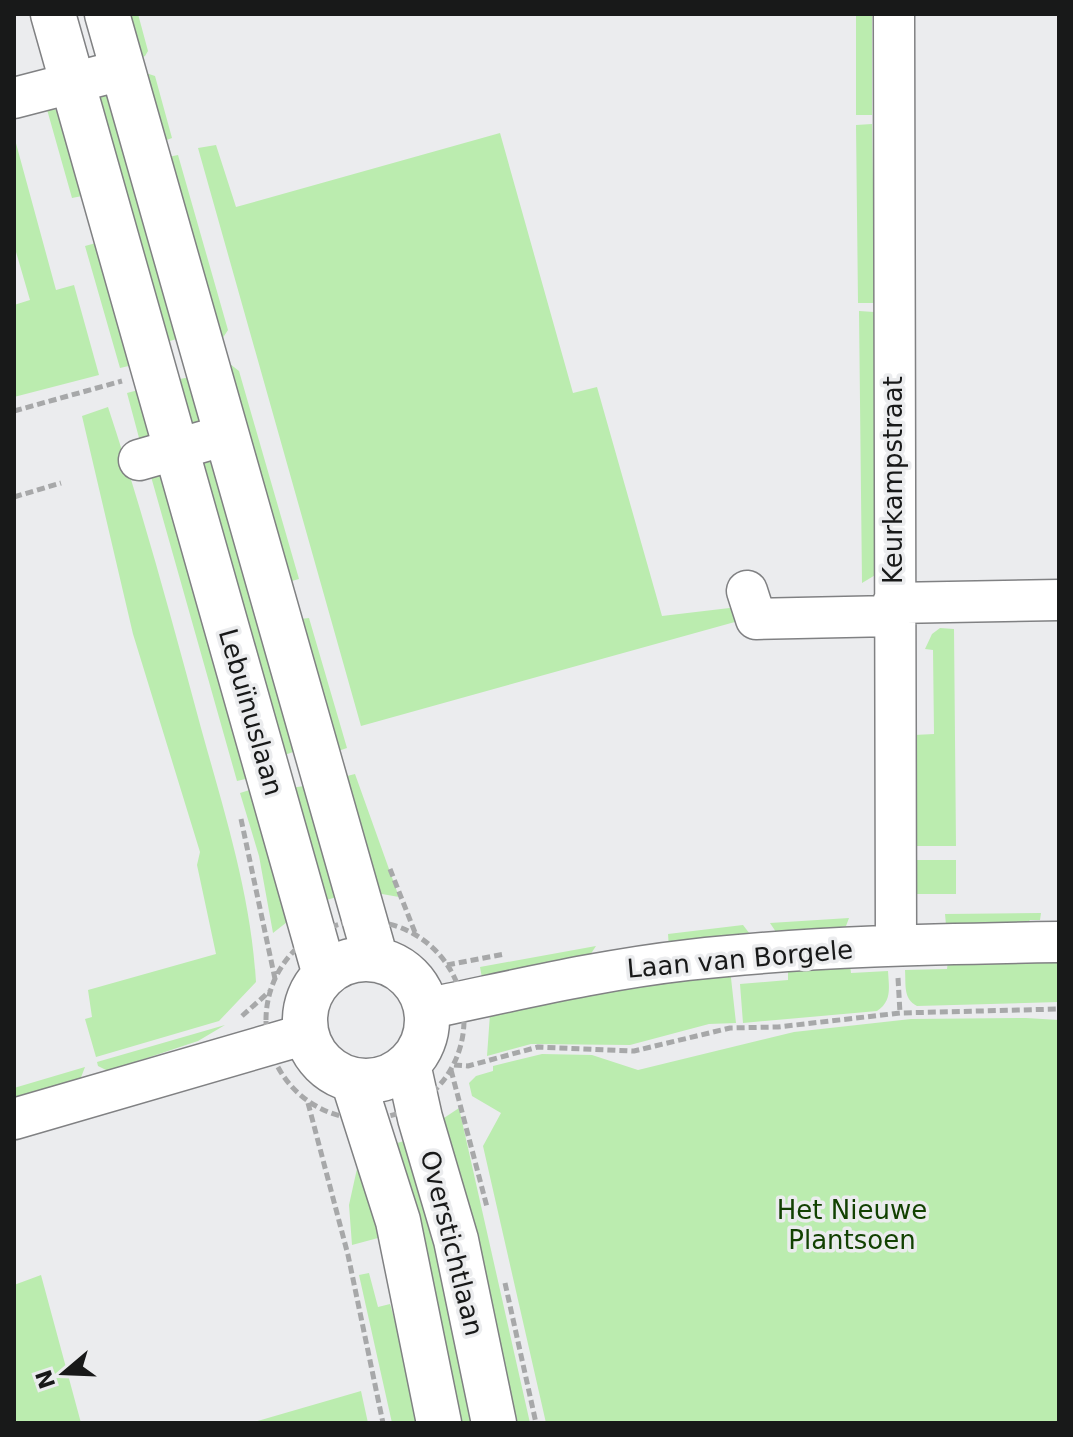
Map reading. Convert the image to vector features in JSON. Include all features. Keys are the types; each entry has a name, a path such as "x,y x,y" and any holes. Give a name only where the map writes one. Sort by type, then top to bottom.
{"main road":[{"name":"Lebuïnuslaan","path":"53,14 72,82 158,455 270,777 325,975"},
{"name":"Lebuïnuslaan","path":"107,14 376,960"},
{"path":"354,960 376,960 408,977 425,1009 423,1039 408,1064 377,1080 353,1080 340,1076 319,1059 306,1034 306,1008 325,975 354,960"},
{"name":"Overstichtlaan","path":"408,1064 420,1118 456,1240 494,1423"},
{"name":"Overstichtlaan","path":"353,1080 398,1221 439,1423"}],"street":[{"name":"Keurkampstraat","path":"894,14 896,945"},
{"path":"14,98 122,70"},
{"path":"158,455 226,435"},
{"path":"747,591 756,619 1059,600"},
{"path":"270,777 320,764"},
{"name":"Laan van Borgele","path":"425,1009 594,973 687,960 896,945 1059,942"},
{"path":"14,1119 306,1034"}],"path":[{"path":"14,411 119,382"},
{"path":"14,497 61,483"},
{"path":"454,1065 468,1066 538,1047 634,1051 730,1028 778,1027 900,1013 1059,1009"},
{"path":"308,1102 348,1255 383,1423"}],"green space":[{"path":"138,14 148,51 145,56 129,62 116,19"},
{"path":"856,14 872,14 872,115 856,115"},
{"path":"149,74 155,76 172,138 164,141 133,78"},
{"path":"108,90 187,336 156,345 93,96"},
{"path":"46,106 65,114 82,196 72,198"},
{"path":"872,124 875,303 858,303 856,125"},
{"path":"500,133 573,393 597,387 662,616 738,607 742,620 361,726 198,148 216,145 236,207"},
{"path":"14,136 56,290 74,285 99,375 14,397 14,305 30,300 14,245"},
{"path":"178,155 228,330 222,339 168,157"},
{"path":"96,243 133,365 120,368 85,246"},
{"path":"859,311 874,312 877,574 862,583"},
{"path":"230,364 239,371 299,579 288,582 221,366"},
{"path":"195,376 212,421 183,438 175,380"},
{"path":"142,389 160,434 142,449 127,393"},
{"path":"108,407 157,567 227,822 249,917 256,982 219,1021 96,1057 85,1019 92,1017 88,990 216,954 197,865 200,852 133,634 82,416"},
{"path":"210,449 302,740 293,752 282,756 187,455"},
{"path":"150,473 169,475 258,776 237,781"},
{"path":"309,618 347,748 338,751 300,619"},
{"path":"940,628 954,629 956,846 914,846 914,735 934,734 933,650 925,649 932,634"},
{"path":"355,774 399,897 365,891 343,777"},
{"path":"262,786 296,915 273,933 259,856 240,793"},
{"path":"304,786 313,789 346,894 314,904 291,788"},
{"path":"915,860 956,860 956,894 917,894"},
{"path":"1041,913 1040,920 1030,920 1022,929 946,925 945,914"},
{"path":"849,918 846,926 818,932 776,932 770,923"},
{"path":"743,925 753,938 669,948 668,934"},
{"path":"596,946 590,955 482,978 480,967"},
{"path":"1059,956 1059,1002 917,1006 909,1000 906,991 905,970 947,969 948,961"},
{"path":"788,964 850,964 851,973 888,971 887,998 877,1011 743,1023 740,984 788,980"},
{"path":"730,969 736,1023 709,1024 630,1045 531,1044 487,1056 490,1014"},
{"name":"Het Nieuwe Plantsoen","path":"911,1019 1059,1020 1059,1423 546,1423 483,1146 501,1113 472,1096 469,1083 476,1076 493,1071 493,1066 542,1054 592,1055 638,1070 794,1032"},
{"path":"225,1025 198,1041 108,1071 98,1066 97,1062"},
{"path":"85,1067 80,1080 14,1098 14,1088"},
{"path":"459,1108 530,1423 505,1423 426,1130"},
{"path":"414,1138 486,1423 448,1423 384,1147"},
{"path":"360,1155 372,1175 378,1238 352,1245 349,1205"},
{"path":"369,1273 378,1307 390,1304 397,1328 414,1345 428,1423 392,1423 359,1275"},
{"path":"41,1275 81,1423 14,1423 14,1285"},
{"path":"361,1391 368,1423 251,1423 261,1420"}]}
